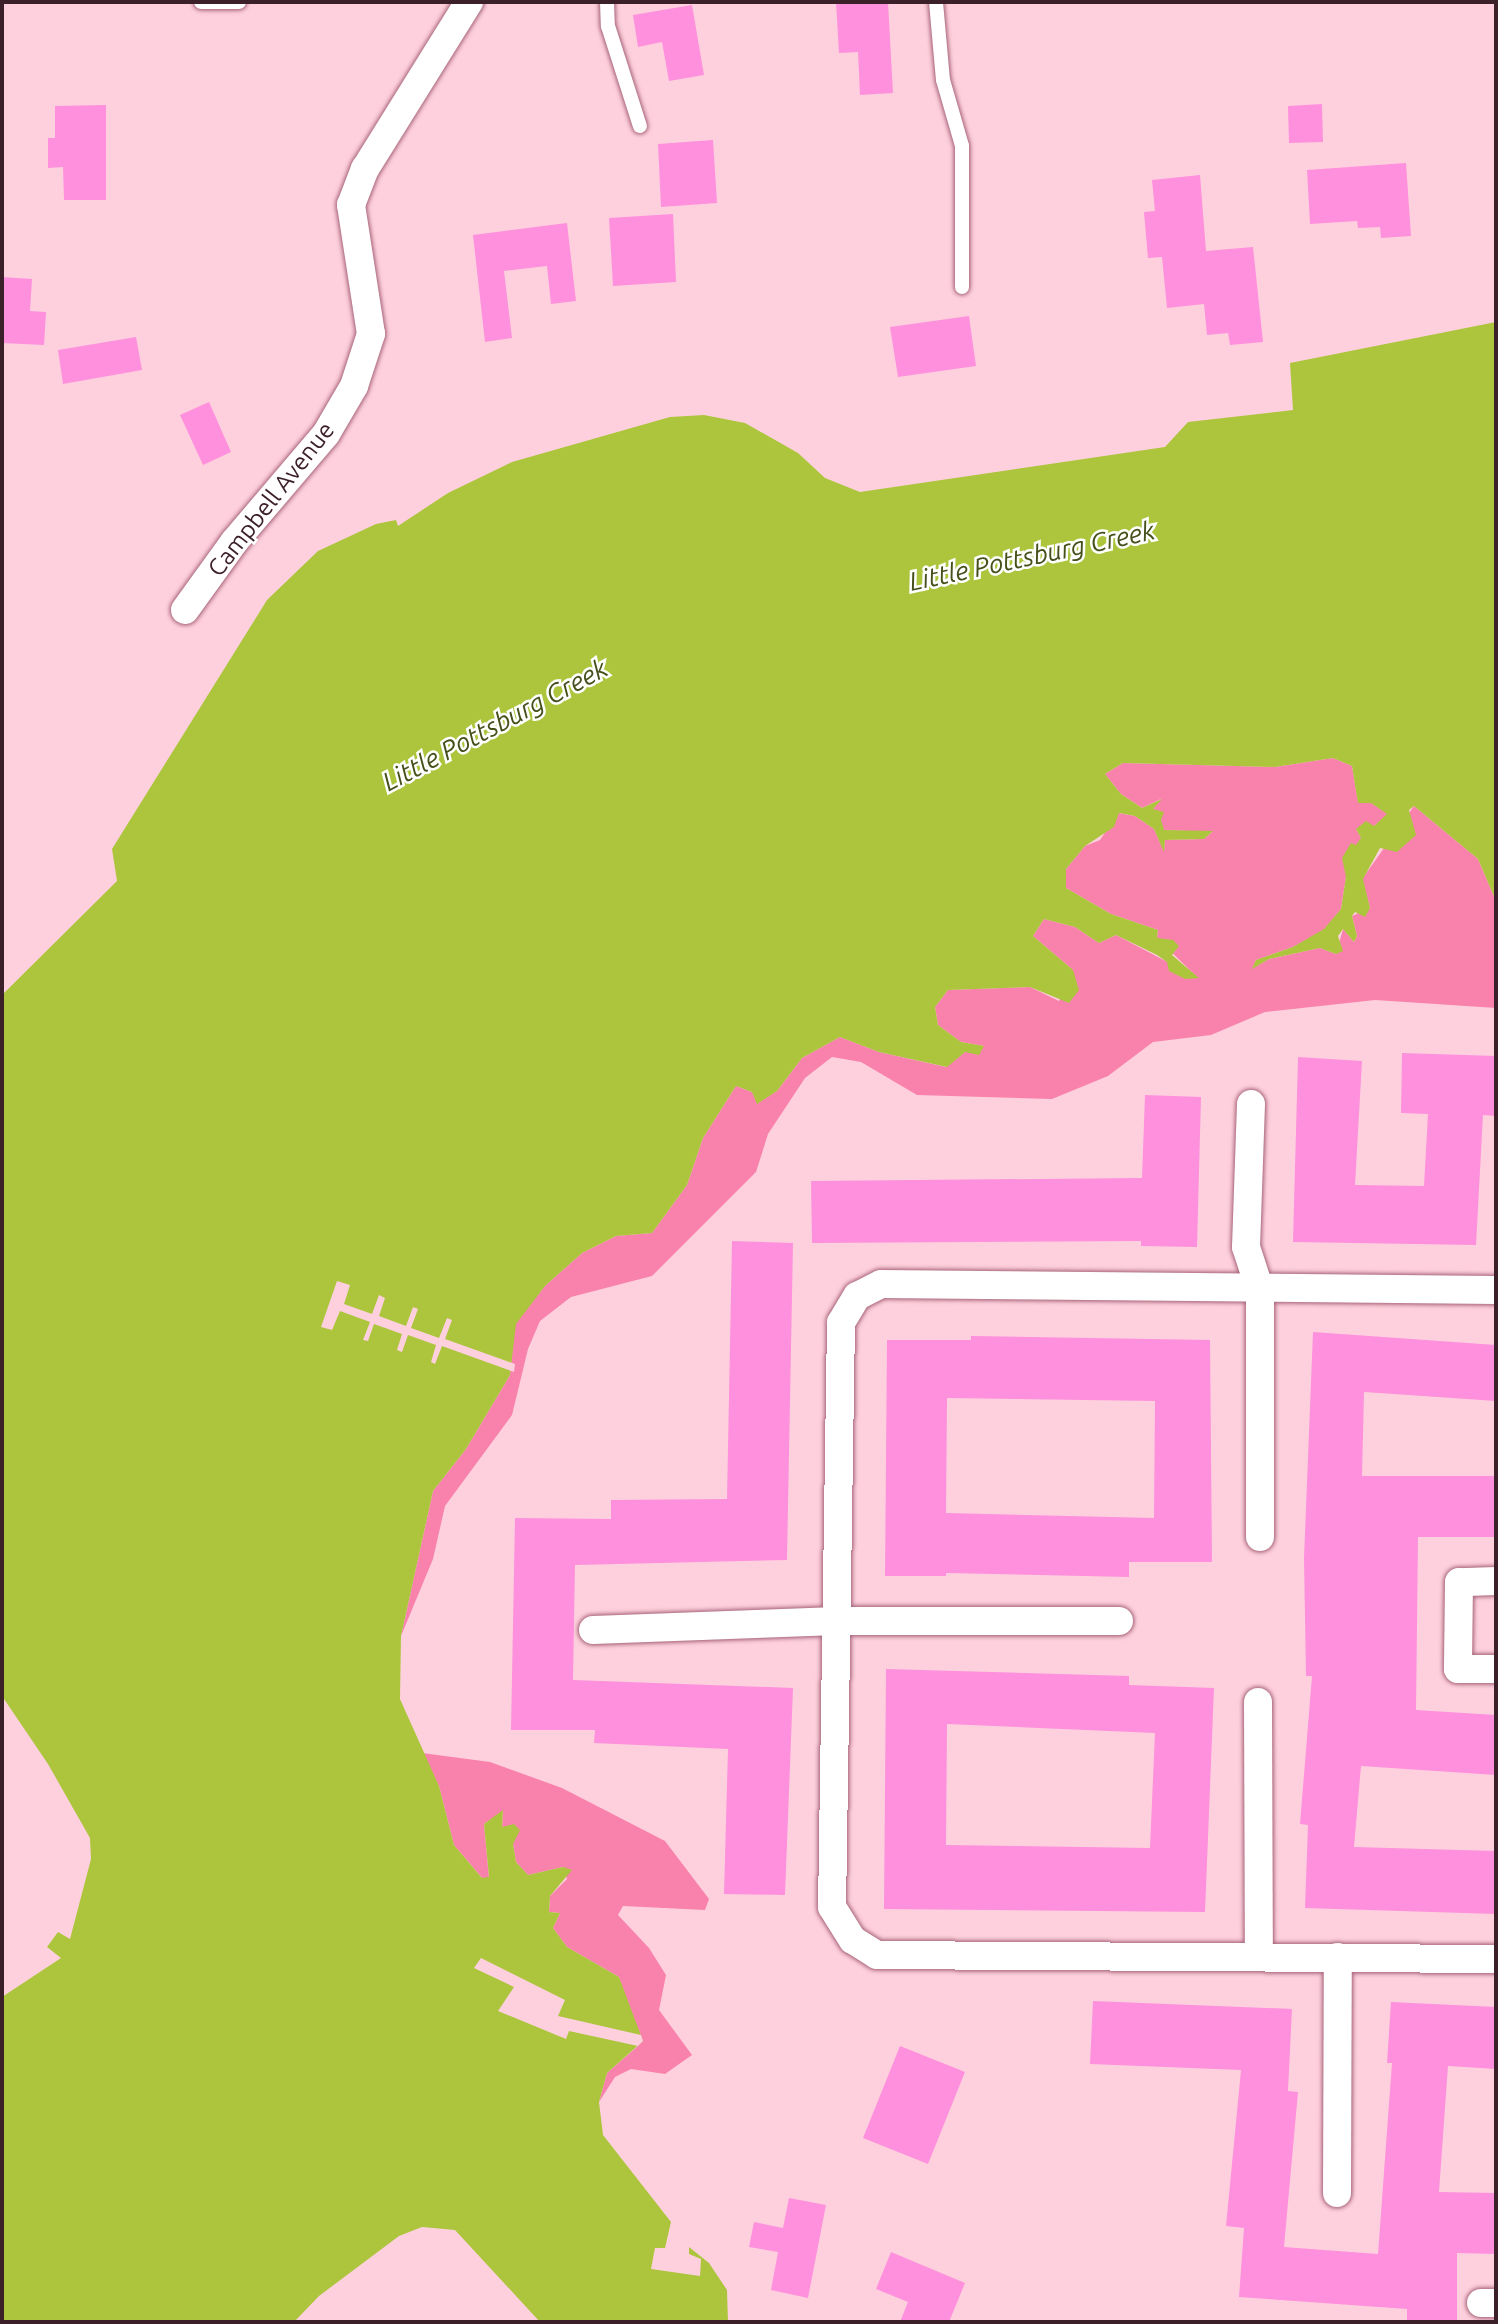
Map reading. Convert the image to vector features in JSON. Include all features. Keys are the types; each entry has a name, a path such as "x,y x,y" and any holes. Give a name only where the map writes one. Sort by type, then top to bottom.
{"street":[{"name":"Campbell Avenue","path":"185,610 234,542 326,434 355,386 371,334 351,205 365,169 469,2"},
{"path":"1251,1104 1246,1247 1260,1290 1260,1537"},
{"path":"1496,1290 1260,1290 881,1284 857,1296 841,1323 832,1907 853,1940 877,1955 1496,1959"},
{"path":"1496,1581 1459,1582 1458,1669 1496,1669"},
{"path":"593,1630 837,1621 1119,1621"},
{"path":"1258,1702 1259,1956"},
{"path":"1337,2193 1338,1956"}],"lane":[{"path":"201,2 239,2"},
{"path":"607,2 608,26 640,126"},
{"path":"936,2 943,79 962,146 962,287"}],"shaded area":[{"path":"1333,758 1352,766 1358,802 1371,803 1388,814 1374,826 1356,829 1361,838 1346,877 1341,909 1324,930 1293,947 1256,960 1253,968 1269,959 1320,948 1336,954 1343,929 1354,942 1357,936 1352,916 1370,908 1362,879 1414,806 1478,859 1496,901 1496,1008 1375,1000 1265,1012 1211,1035 1153,1042 1108,1076 1052,1099 917,1095 861,1062 832,1057 805,1078 768,1134 756,1172 652,1276 571,1297 540,1321 528,1349 512,1415 445,1506 433,1559 401,1636 433,1491 466,1449 510,1375 515,1324 545,1286 582,1253 616,1236 652,1233 687,1185 703,1138 736,1086 752,1092 758,1103 777,1091 802,1058 840,1037 879,1052 946,1067 965,1052 984,1046 961,1042 938,1025 935,1007 948,990 1030,987 1059,1001 1073,970 1033,936 1044,919 1075,927 1099,943 1116,935 1198,978 1157,938 1158,930 1111,914 1066,888 1066,869 1085,846 1100,840 1118,813 1135,816 1154,829 1164,851 1165,840 1204,839 1212,832 1164,830 1153,809 1161,799 1142,808 1121,794 1105,774 1123,763 1275,767"},
{"path":"422,1753 490,1762 562,1788 665,1841 709,1899 705,1910 623,1906 618,1915 649,1948 666,1975 659,2010 692,2055 665,2074 631,2069 615,2077 599,2102 607,2073 638,2046 619,1977 567,1947 553,1928 560,1913 549,1912 550,1896 567,1879 563,1867 528,1875 516,1862 513,1844 502,1827 503,1811 484,1824 489,1878 483,1879 454,1845 439,1786"}],"water":[{"name":"Little Pottsburg Creek","path":"1496,322 1496,901 1478,859 1414,806 1409,810 1416,835 1397,852 1380,848 1363,879 1370,908 1365,917 1355,912 1352,916 1357,936 1354,942 1343,929 1338,936 1343,951 1336,954 1320,948 1269,959 1252,969 1256,960 1293,947 1324,929 1341,909 1346,877 1342,858 1351,843 1356,845 1361,838 1356,829 1366,821 1374,826 1387,814 1371,803 1358,803 1352,766 1333,758 1275,767 1123,763 1105,774 1121,794 1142,808 1162,799 1153,809 1164,812 1161,820 1164,830 1213,831 1204,839 1165,840 1164,852 1154,829 1135,816 1119,813 1114,827 1085,846 1066,869 1066,888 1111,914 1158,930 1157,938 1173,940 1179,946 1172,955 1199,978 1185,979 1169,971 1167,962 1157,955 1116,935 1099,943 1075,927 1044,919 1033,936 1073,970 1079,990 1069,1003 1030,987 948,990 935,1007 938,1025 961,1042 984,1046 979,1055 965,1052 947,1067 879,1052 840,1037 802,1058 777,1091 757,1104 752,1092 736,1086 703,1138 687,1185 652,1233 616,1236 582,1253 545,1286 516,1324 510,1375 466,1449 433,1491 401,1636 400,1699 439,1786 454,1845 482,1878 489,1877 484,1824 503,1810 502,1827 514,1824 520,1830 513,1844 516,1862 528,1875 563,1867 572,1870 550,1896 549,1912 560,1913 553,1928 567,1947 619,1977 643,2041 607,2073 599,2102 603,2135 671,2222 665,2248 655,2248 651,2269 700,2276 701,2259 689,2254 689,2247 709,2263 727,2290 728,2322 540,2322 455,2230 422,2227 399,2236 319,2296 294,2322 2,2322 2,1997 61,1958 47,1947 58,1932 70,1939 91,1859 90,1838 48,1764 2,1696 2,995 117,881 112,849 267,600 318,551 376,524 396,520 398,526 448,493 512,462 670,417 704,415 745,423 798,453 825,478 860,492 1165,447 1188,422 1293,410 1290,363"}],"pier":[{"path":"337,1281 350,1285 344,1304 372,1314 379,1295 385,1298 379,1316 406,1326 413,1307 418,1309 411,1328 439,1338 447,1318 452,1320 445,1339 515,1364 514,1372 442,1346 435,1364 431,1362 436,1345 408,1335 402,1352 397,1350 402,1334 374,1324 368,1341 363,1340 370,1322 340,1311 332,1330 321,1327"},
{"path":"481,1958 565,2000 558,2016 641,2035 643,2041 638,2046 569,2031 566,2039 498,2011 514,1987 474,1968"}],"building":[{"path":"836,2 888,2 893,93 860,95 858,52 839,53"},
{"path":"692,5 704,75 669,81 662,42 638,47 633,15"},
{"path":"1322,104 1323,142 1289,143 1288,106"},
{"path":"106,105 106,200 64,200 63,167 48,168 48,138 55,138 55,106"},
{"path":"713,140 717,203 661,207 658,144"},
{"path":"1406,163 1411,236 1381,238 1380,227 1358,228 1357,221 1310,224 1307,170"},
{"path":"1200,175 1206,251 1253,247 1263,342 1230,345 1228,333 1207,335 1204,304 1167,308 1162,257 1148,258 1144,212 1155,211 1152,180"},
{"path":"673,214 676,282 613,286 609,218"},
{"path":"567,223 576,301 551,304 547,266 504,271 512,338 485,342 473,235"},
{"path":"2,277 32,279 30,311 46,312 44,345 2,343"},
{"path":"969,316 976,366 898,377 890,327"},
{"path":"136,337 142,370 63,384 58,350"},
{"path":"209,402 231,452 203,465 180,415"},
{"path":"1402,1053 1496,1056 1496,1116 1483,1115 1476,1245 1293,1242 1298,1057 1362,1061 1355,1185 1424,1186 1428,1114 1401,1113"},
{"path":"1145,1095 1201,1097 1197,1247 1141,1246 1141,1241 812,1243 811,1181 1142,1178"},
{"path":"732,1241 793,1243 787,1560 575,1565 573,1680 793,1688 785,1895 724,1894 728,1749 594,1743 595,1730 511,1730 515,1518 611,1519 611,1500 727,1499"},
{"path":"1313,1332 1496,1345 1496,1401 1364,1392 1362,1476 1496,1476 1496,1537 1418,1537 1416,1710 1496,1715 1496,1775 1361,1766 1354,1847 1496,1851 1496,1914 1305,1908 1308,1825 1300,1824 1312,1676 1306,1676 1304,1558"},
{"path":"971,1336 1210,1340 1212,1562 1129,1562 1129,1577 946,1573 946,1576 885,1576 887,1340 971,1340","holes":["947,1398 1155,1401 1154,1518 946,1513"]},
{"path":"886,1669 1129,1676 1129,1685 1214,1688 1205,1912 884,1909","holes":["947,1724 1155,1733 1150,1848 946,1845"]},
{"path":"1093,2001 1292,2009 1288,2091 1298,2092 1284,2247 1378,2254 1392,2063 1387,2063 1391,2002 1496,2007 1496,2069 1448,2066 1439,2192 1496,2193 1496,2254 1457,2253 1457,2322 1407,2322 1407,2309 1239,2297 1244,2228 1226,2226 1241,2070 1090,2064"},
{"path":"900,2046 965,2072 928,2164 863,2138"},
{"path":"789,2198 826,2205 808,2298 771,2290 778,2252 749,2247 754,2222 783,2228"},
{"path":"891,2252 965,2283 949,2322 900,2322 908,2302 876,2289"}]}
